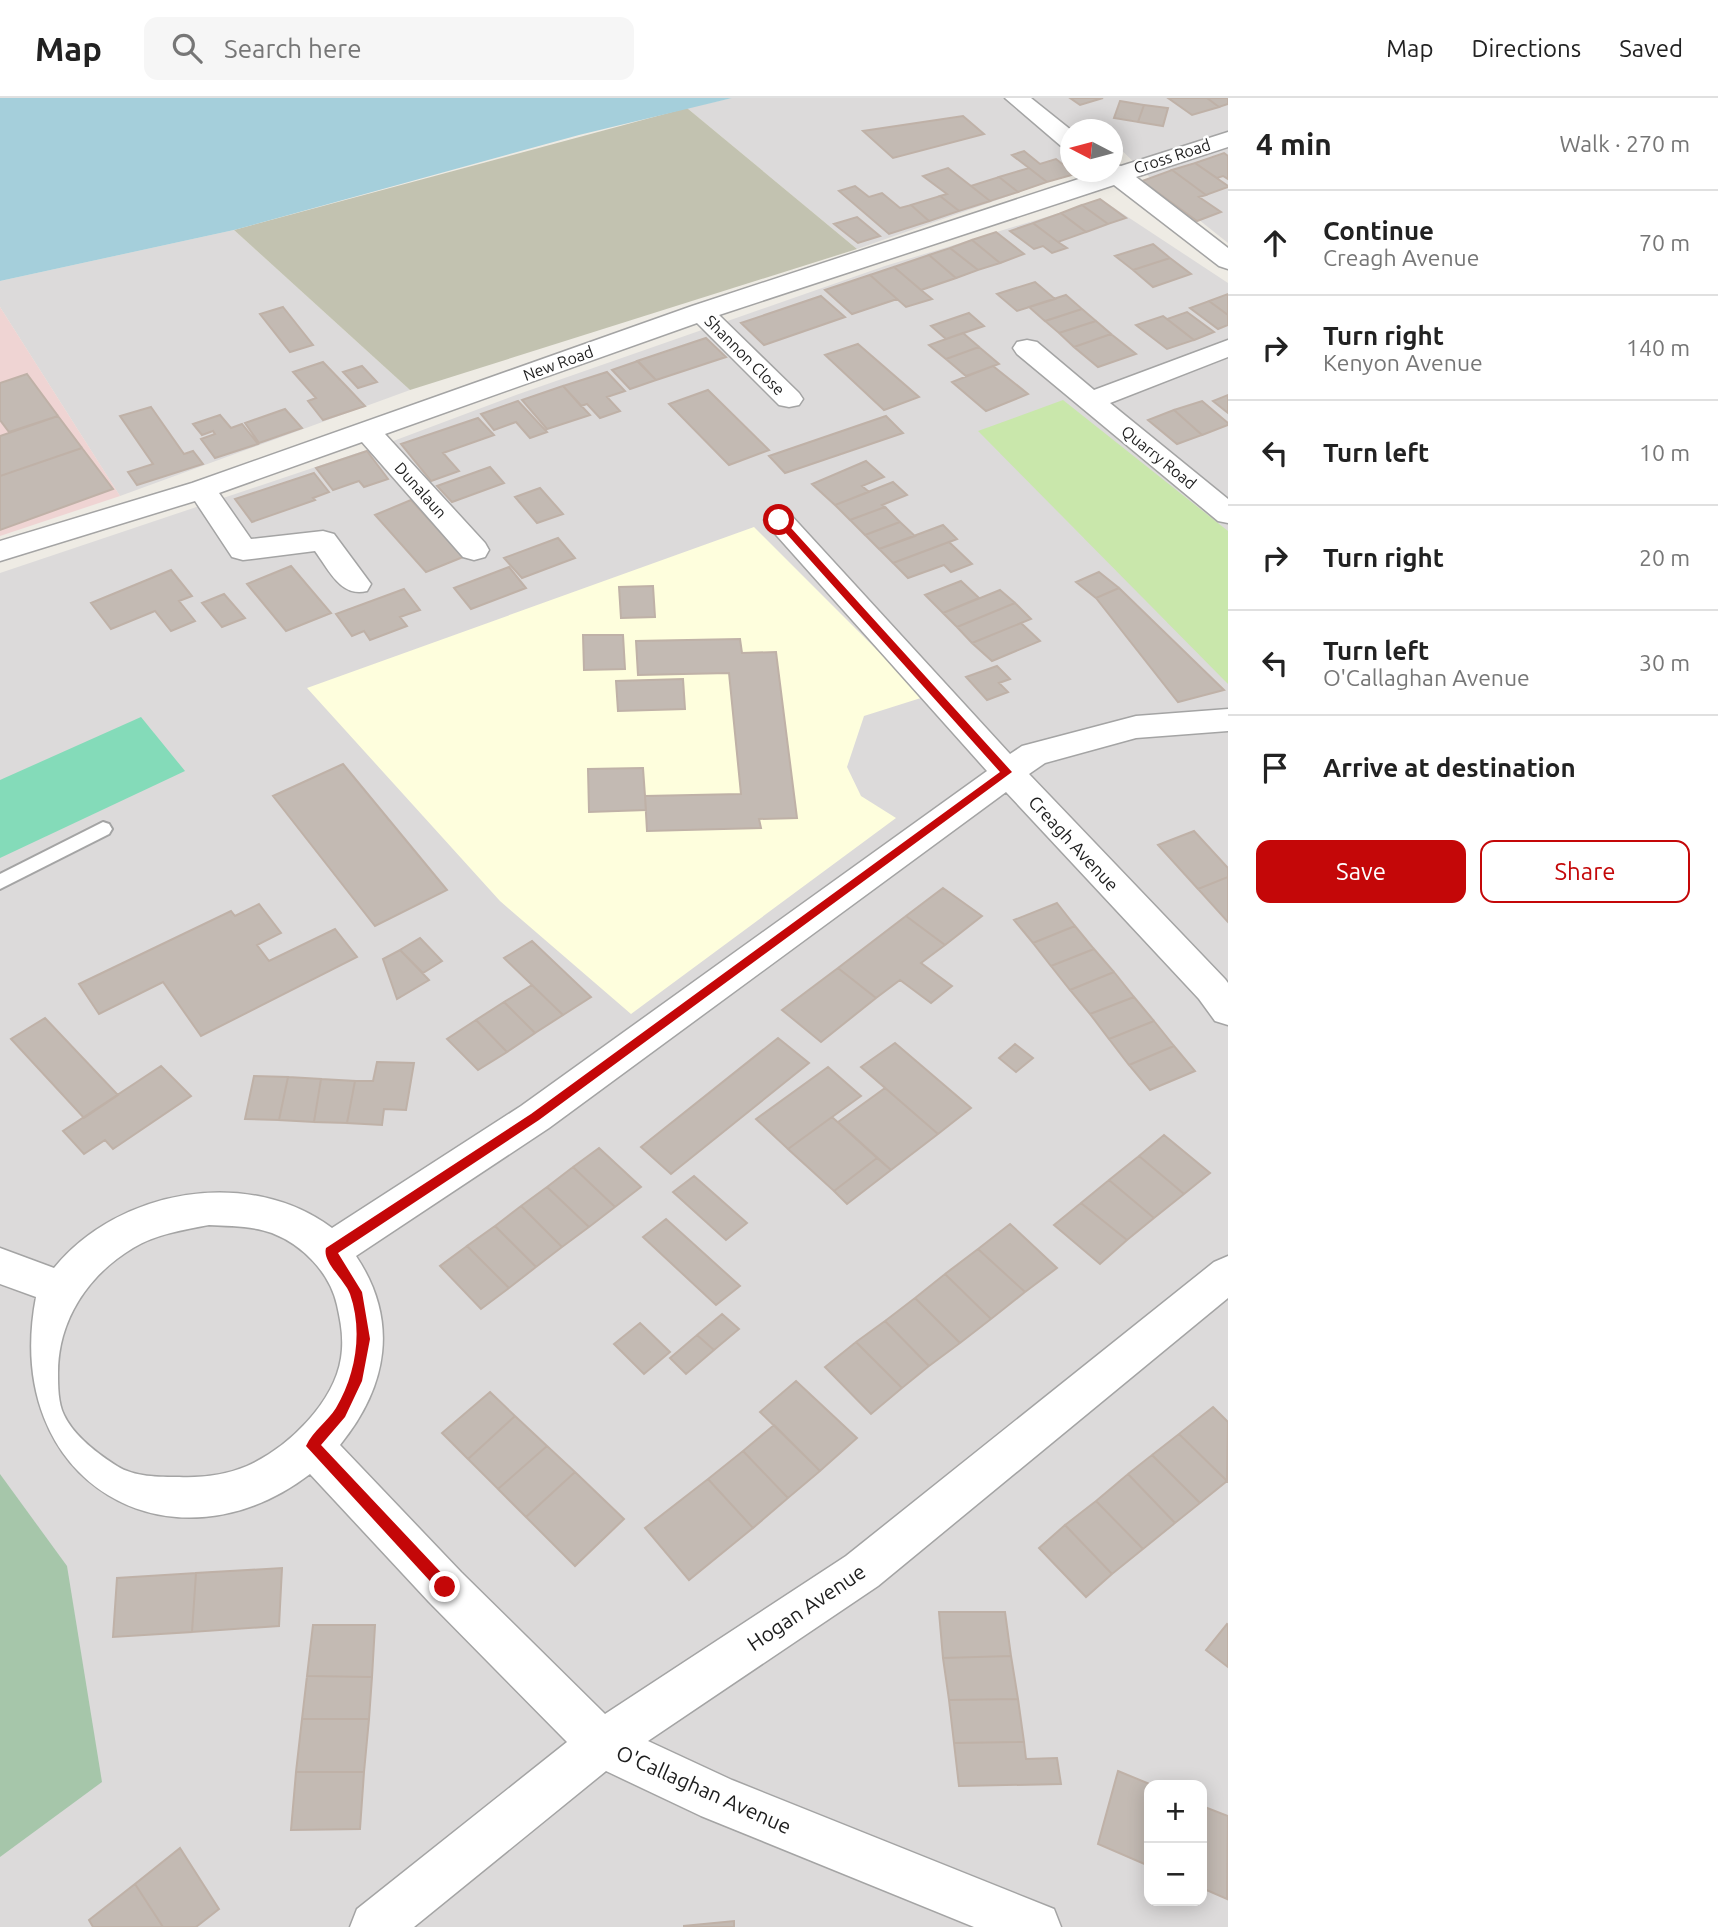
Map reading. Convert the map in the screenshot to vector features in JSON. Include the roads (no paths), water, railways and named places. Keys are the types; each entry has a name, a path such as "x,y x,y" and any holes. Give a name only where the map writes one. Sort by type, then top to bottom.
{"street":[{"path":"1017,98 1060,133"},
{"name":"Cross Road","path":"1123,170 1228,139"},
{"path":"1123,180 1228,261"},
{"name":"New Road","path":"0,551 202,489 701,312 1087,182"},
{"name":"Shannon Close","path":"701,312 789,399"},
{"name":"Quarry Road","path":"1027,348 1228,514"},
{"path":"1090,401 1228,348"},
{"name":"Dunalaun","path":"368,430 474,550"},
{"path":"202,489 243,550 323,541 356,584"},
{"name":"Creagh Avenue","path":"779,520 1007,772 1212,989 1228,1011"},
{"path":"330,1251 535,1117 1034,754 1136,727 1228,720"},
{"path":"209,1208 255,1211 296,1226 330,1251 356,1292 364,1339 357,1377 340,1413 313,1446 266,1478 212,1497 156,1498 105,1483 66,1454 41,1413 35,1371 42,1329 62,1289 87,1260 118,1237 162,1217 209,1208"},
{"path":"0,1266 62,1289"},
{"name":"Hogan Avenue","path":"375,1927 602,1744 862,1571 1228,1274"},
{"name":"O'Callaghan Avenue","path":"313,1446 445,1587 602,1744 718,1799 1036,1927"}],"lane":[{"path":"0,882 103,829"}],"water":[{"path":"0,98 732,98 579,135 234,230 0,281"}]}
